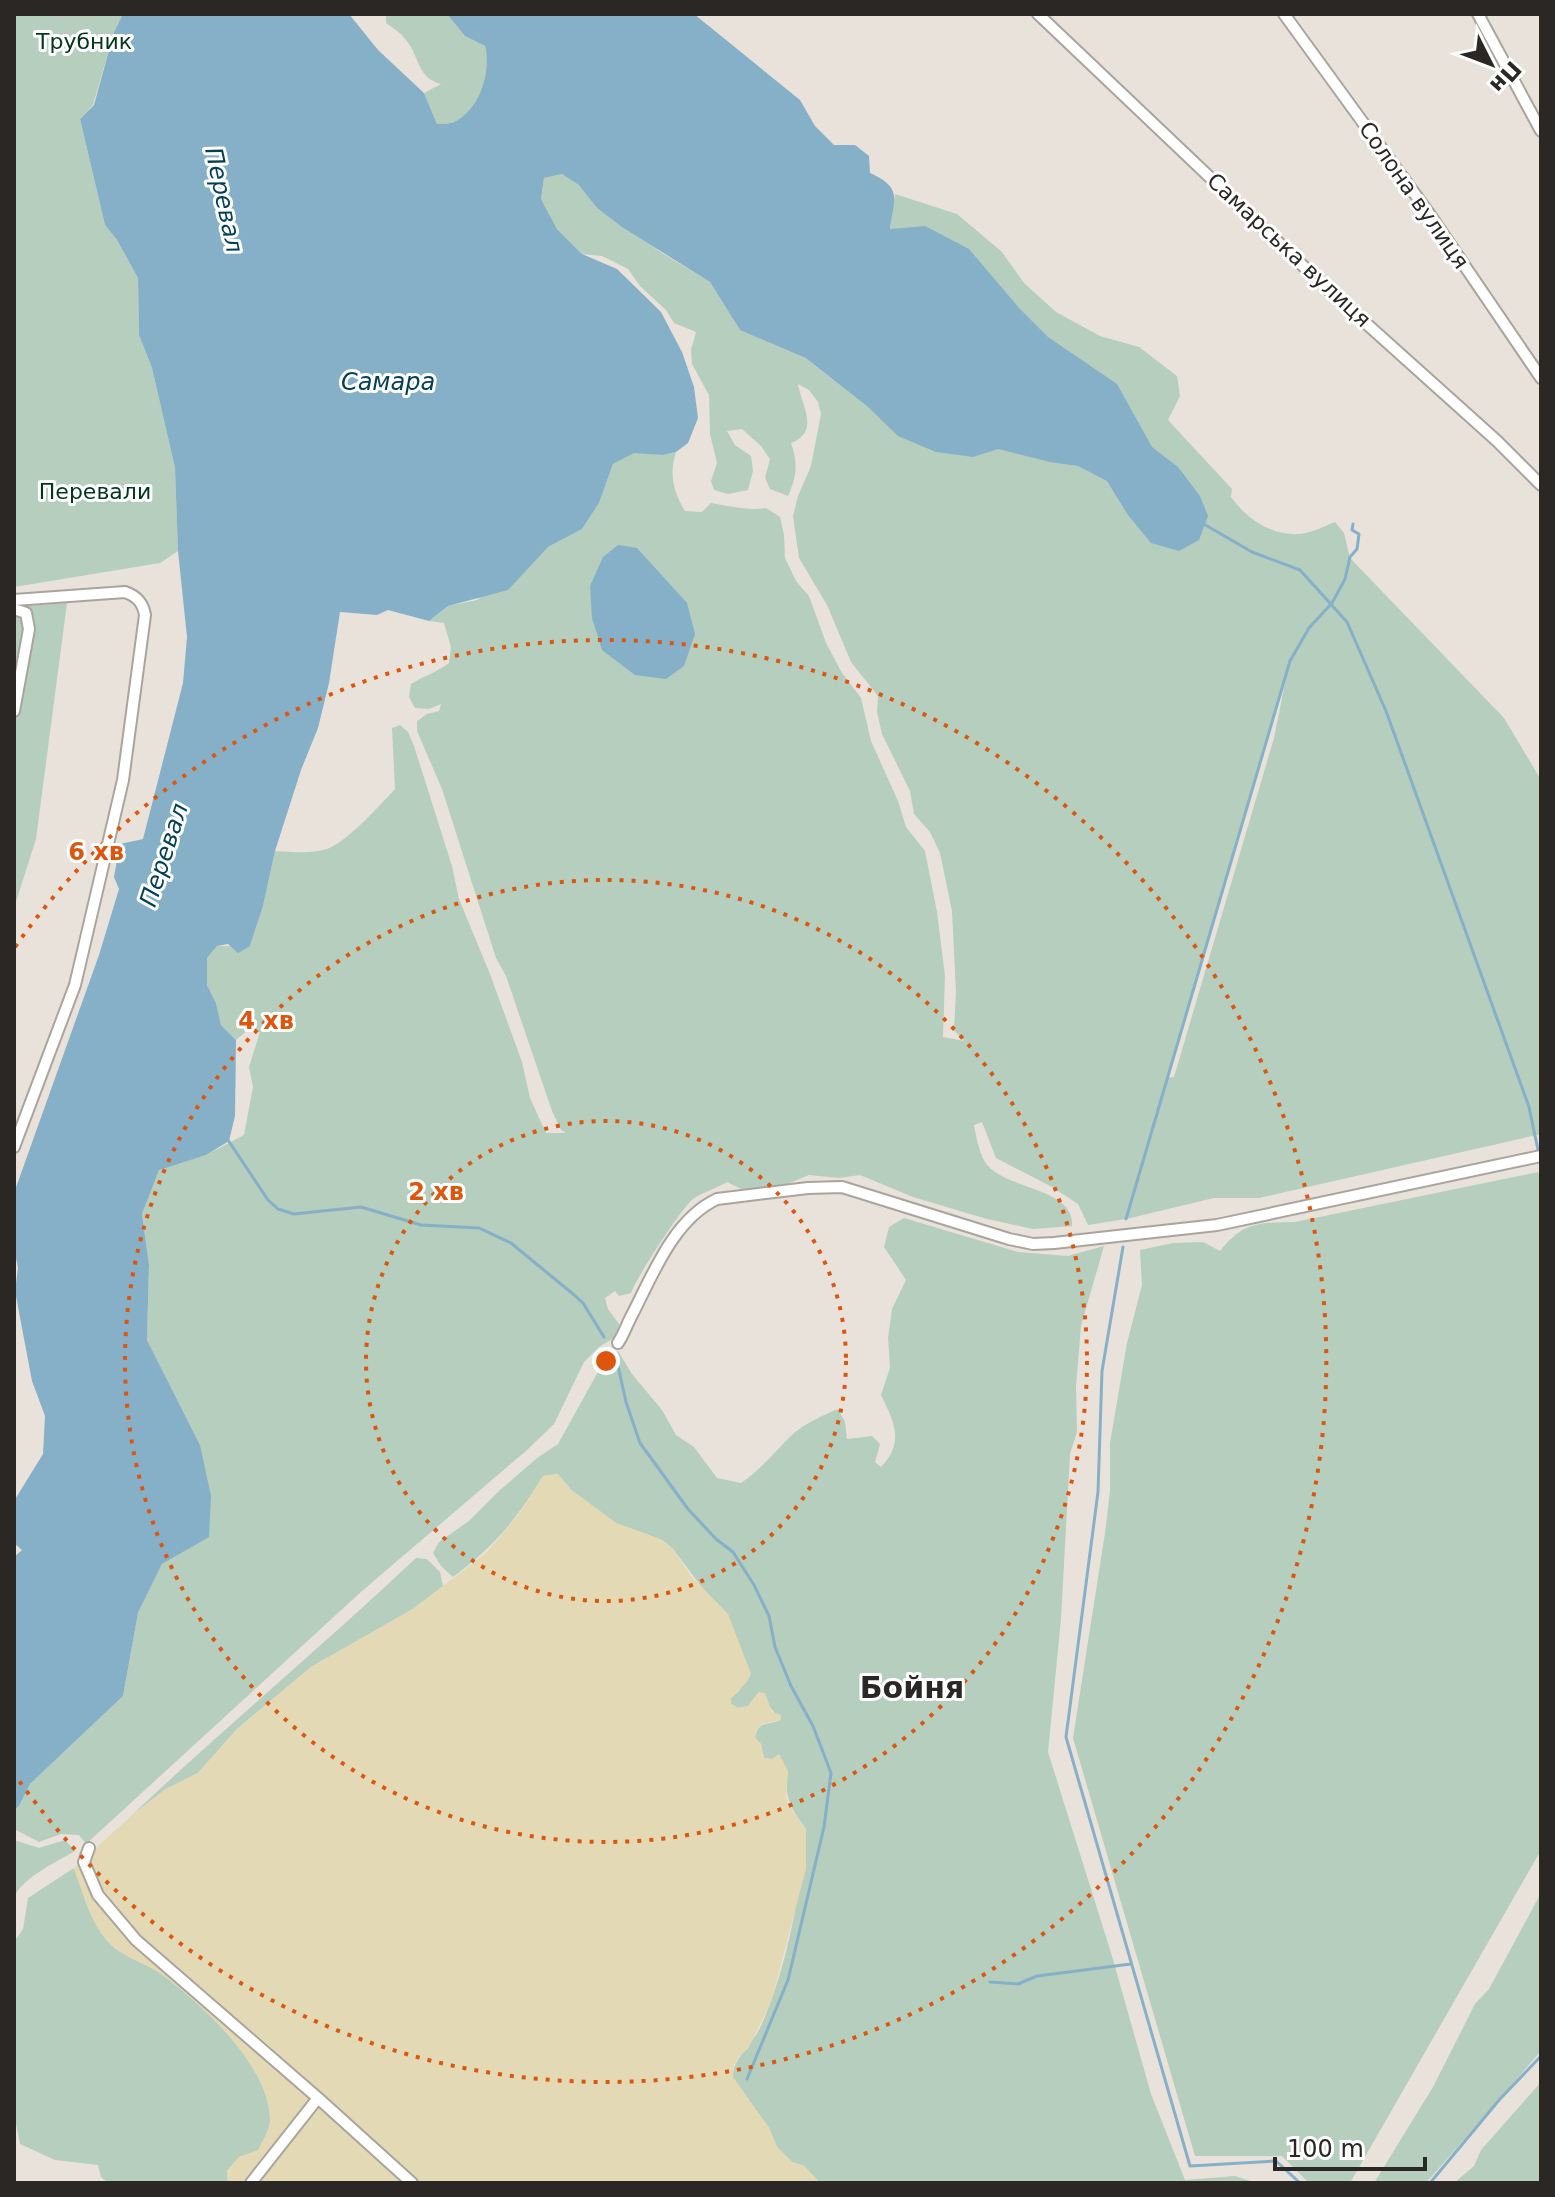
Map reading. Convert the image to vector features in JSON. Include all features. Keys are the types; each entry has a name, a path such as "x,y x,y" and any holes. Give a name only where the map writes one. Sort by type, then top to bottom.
{"street":[{"name":"Самарська вулиця","path":"1038,14 1320,282 1540,481"},
{"name":"Солона вулиця","path":"1284,14 1428,212 1541,378"},
{"path":"1478,14 1541,131"},
{"path":"14,600 125,592 132,594 143,605 145,615 123,780 75,985 14,1147"},
{"path":"14,609 26,613 29,629 14,711"},
{"path":"618,1343 682,1227 704,1206 717,1199 842,1187 1009,1239 1033,1244 1054,1243 1217,1225 1541,1156"},
{"path":"89,1848 84,1862 92,1885 136,1940 412,2183"},
{"path":"251,2183 318,2098"}],"green space":[{"name":"Перевали","path":"14,14 123,14 114,32 93,105 80,119 105,225 138,278 139,335 152,368 175,468 178,551 160,563 14,587"},
{"path":"386,14 447,14 465,36 485,46 487,66 482,88 465,115 452,123 437,124 424,93 441,84 423,72 406,40 386,23"},
{"path":"562,174 580,185 597,208 710,282 740,330 890,229 895,194 957,214 1002,252 1024,283 1056,312 1100,336 1139,347 1177,376 1180,396 1168,420 1232,489 1231,497 1252,519 1270,529 1289,534 1309,532 1335,522 1344,533 1350,558 1504,718 1541,780 1541,1134 1259,1198 1214,1198 1088,1225 1078,1204 996,1158 982,1122 974,1125 983,1158 994,1171 1051,1196 1070,1213 1072,1226 1033,1229 913,1197 860,1175 839,1178 809,1175 787,1184 743,1190 727,1182 693,1199 679,1215 631,1293 619,1296 615,1291 605,1298 608,1309 619,1324 617,1336 599,1347 584,1362 554,1424 527,1450 362,1591 86,1844 79,1835 61,1834 39,1842 14,1829 14,1810 30,1784 123,1696 138,1613 162,1564 209,1536 200,1445 147,1340 149,1265 142,1214 159,1169 206,1155 244,1135 253,1087 249,1067 260,1032 248,1030 236,1040 221,1025 216,1003 207,985 207,958 217,946 250,946 275,851 315,852 335,845 395,789 392,728 400,725 408,732 414,746 452,866 459,899 522,1062 530,1098 546,1133 566,1133 561,1130 552,1111 506,976 496,958 442,789 417,731 417,721 439,711 441,704 429,709 415,708 409,697 411,684 449,663 451,647 444,623 429,621 448,606 477,600 548,547 582,529 599,503 613,464 634,452 663,455 676,452 673,483 685,511 702,512 711,503 746,509 766,508 780,517 785,558 796,581 809,596 826,643 842,673 861,698 871,741 906,827 925,851 945,976 943,1037 964,1041 954,1030 956,992 952,911 940,853 930,832 914,814 910,791 882,734 877,712 878,696 851,662 827,605 799,558 793,516 811,466 821,414 818,402 809,390 798,384 807,425 800,438 791,443 796,470 788,496 770,489 765,478 770,459 742,429 727,431 735,445 751,456 753,471 748,490 728,494 714,490 711,481 717,463 710,434 709,395 692,364 691,350 696,332 674,323 628,269 602,256 582,254 557,229 541,199 544,178","holes":["1287,673 1274,738 1174,1077 1168,1078"]},
{"path":"67,603 36,839 14,908 14,607"},
{"path":"1538,1172 1541,1180 1541,1850 1350,2183 1309,2183 1282,2156 1195,2156 1073,1738 1105,1533 1110,1491 1110,1443 1127,1343 1142,1285 1140,1250 1173,1243 1203,1242 1220,1251 1237,1234 1253,1226 1295,1222"},
{"path":"904,1218 1018,1252 1068,1256 1104,1246 1081,1326 1076,1386 1077,1432 1070,1454 1061,1619 1048,1752 1112,1956 1151,2094 1185,2180 1235,2176 1257,2183 820,2183 804,2166 792,2162 777,2147 769,2128 733,2078 739,2058 761,2026 778,1979 801,1878 806,1829 790,1802 788,1771 772,1759 764,1758 761,1744 755,1738 758,1728 780,1720 759,1692 748,1706 738,1708 731,1704 731,1698 739,1691 748,1666 740,1647 707,1594 673,1549 662,1540 616,1523 571,1490 558,1474 543,1476 504,1531 453,1577 433,1553 439,1542 469,1521 537,1458 558,1444 599,1370 618,1351 632,1374 662,1410 676,1435 694,1447 717,1478 741,1483 798,1430 838,1409 845,1422 847,1439 872,1436 880,1444 875,1462 881,1467 895,1440 893,1423 881,1395 890,1368 888,1338 892,1309 906,1280 884,1247 889,1227"},
{"path":"416,1558 427,1559 440,1572 443,1586 413,1609 311,1667 237,1729 198,1773 166,1789 132,1815 345,1623"},
{"path":"14,1840 39,1848 65,1840 75,1851 31,1878 14,1899"},
{"path":"74,1868 90,1912 108,1941 122,1953 165,1976 198,2004 233,2040 260,2081 268,2102 268,2129 258,2151 239,2157 227,2171 228,2183 108,2183 101,2177 98,2165 55,2160 20,2144 14,2113 14,1942 23,1929 28,1898"},
{"path":"1541,1893 1541,2051 1426,2183 1374,2183 1433,2087 1475,2004 1489,1989"},
{"path":"1541,2082 1541,2183 1454,2183 1474,2166 1481,2150"}],"sand":[{"path":"558,1474 571,1490 616,1523 662,1540 673,1549 691,1576 728,1614 751,1674 731,1698 731,1704 738,1708 748,1706 759,1692 765,1693 772,1712 781,1715 781,1720 762,1724 756,1730 755,1738 761,1744 764,1758 772,1759 779,1754 788,1771 786,1797 806,1829 806,1869 771,2002 748,2049 739,2056 733,2068 733,2077 769,2128 777,2147 792,2162 804,2166 820,2183 228,2183 227,2171 239,2157 258,2150 268,2129 268,2101 260,2081 233,2040 198,2004 159,1972 122,1953 108,1941 90,1912 74,1868 132,1815 166,1789 198,1773 237,1729 311,1667 413,1609 486,1553 519,1514 543,1476"}],"water":[{"name":"Самара","path":"123,14 349,14 378,50 424,93 437,124 447,124 465,115 478,98 485,77 487,56 485,46 465,36 447,14 694,14 800,100 815,126 834,145 855,145 869,156 870,173 888,184 894,195 890,229 925,226 969,249 1048,337 1117,384 1152,447 1178,467 1200,496 1208,516 1199,540 1179,551 1151,543 1128,515 1107,481 1078,466 998,449 973,457 936,452 898,436 867,406 806,358 740,330 710,282 622,227 597,208 579,185 562,174 544,178 541,199 557,229 582,254 617,269 661,312 682,352 694,387 698,418 688,443 676,452 663,455 634,453 613,464 599,503 582,529 548,547 508,590 448,606 429,621 388,610 377,615 340,612 329,683 318,728 275,851 250,946 238,953 228,944 217,946 207,958 207,985 216,1003 221,1025 236,1040 235,1116 229,1141 206,1155 159,1170 142,1214 149,1265 147,1340 200,1445 211,1496 209,1537 162,1564 138,1613 123,1696 30,1784 14,1810 14,1557 22,1550 14,1543 14,1501 43,1454 45,1416 32,1381 15,1291 18,1268 14,1248 14,1193 99,955 119,889 114,877 120,844 143,839 183,683 187,637 178,551 175,468 152,368 139,335 138,278 105,225 80,119 94,105 114,32"},
{"path":"618,545 637,548 687,603 695,634 684,666 666,679 635,675 602,650 592,618 590,586 603,557"}],"waterway":[{"path":"1202,523 1252,552 1300,570 1347,622 1386,711 1529,1107 1538,1150"},
{"path":"1126,1219 1290,661 1309,628 1332,603 1345,579 1350,557 1357,549 1359,534 1352,530 1353,524"},
{"path":"228,1140 268,1200 278,1209 294,1214 361,1207 421,1225 479,1228 511,1243 583,1303 604,1337"},
{"path":"1123,1247 1102,1371 1098,1492 1066,1737 1190,2166 1276,2161 1300,2183"},
{"path":"618,1366 640,1443 688,1509 733,1552 754,1585 769,1616 775,1647 791,1686 813,1726 831,1773 824,1827 788,1980 747,2079"},
{"path":"990,1982 1018,1984 1037,1976 1131,1964"},
{"path":"1430,2183 1500,2099 1541,2056"}],"district":[{"name":"Бойня","path":"912,1687"}],"park label":[{"name":"Трубник","path":"84,41"}],"water label":[{"name":"Перевал","path":"224,200"},
{"name":"Перевал","path":"164,855"}]}
